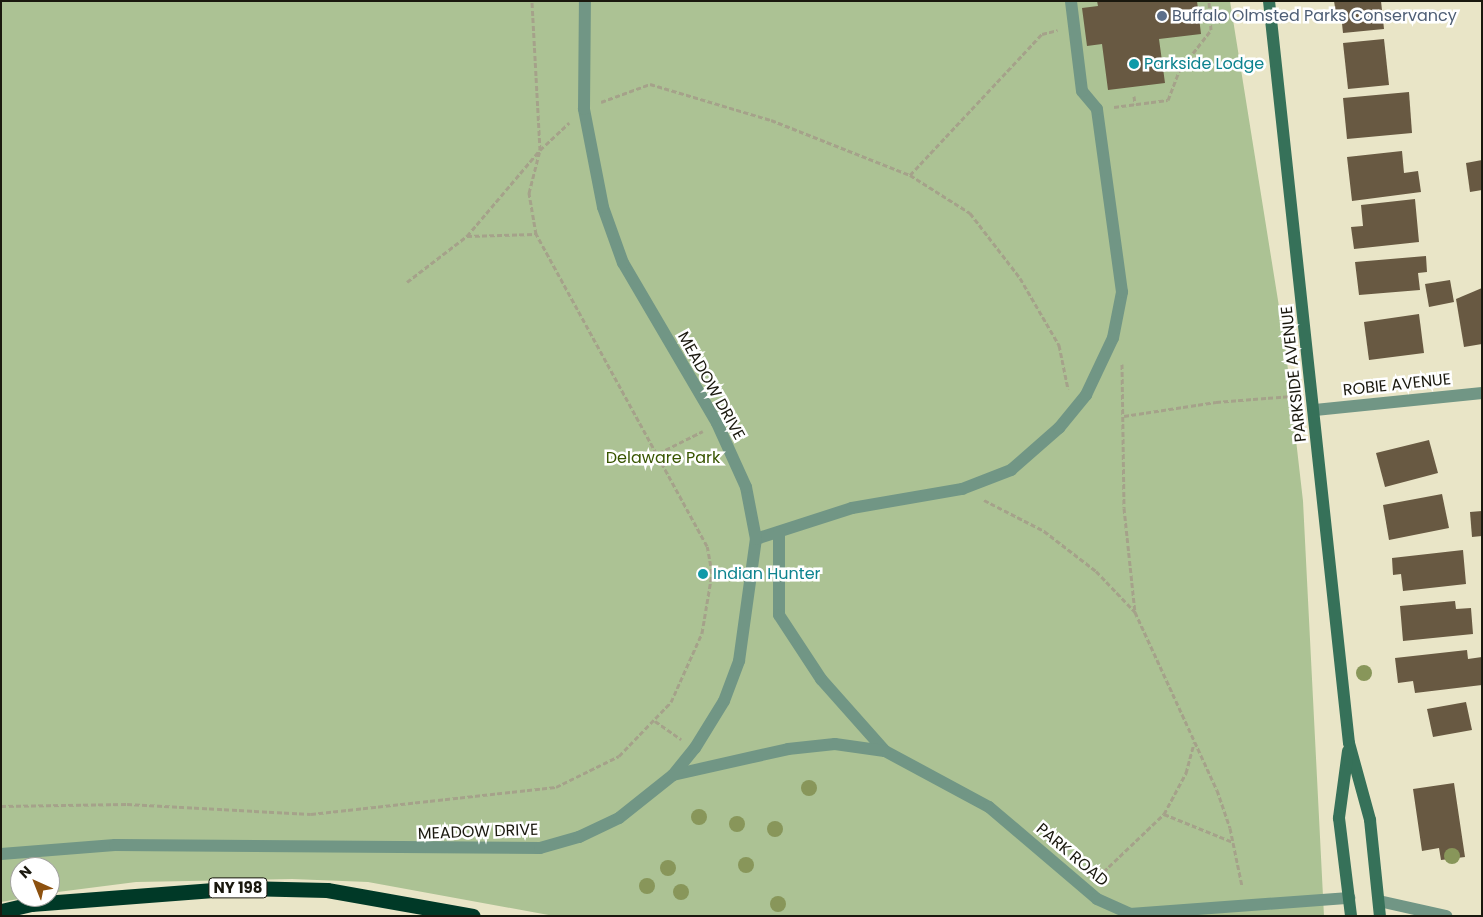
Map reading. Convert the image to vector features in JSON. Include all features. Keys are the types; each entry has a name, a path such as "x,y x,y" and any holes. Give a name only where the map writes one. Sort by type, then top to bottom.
{"highway":[{"name":"NY 198","path":"1,911 31,904 239,888 327,890 473,916"}],"street":[{"name":"MEADOW DRIVE","path":"1,854 115,846 540,848 579,837 619,818 673,775 695,748 724,701 739,661 756,539 746,487 717,423 623,263 603,207 584,109 585,1"},
{"path":"756,539 852,508 962,489 1011,470 1072,412 1086,395 1113,338 1122,292 1098,109 1082,91 1071,1"},
{"name":"PARKSIDE AVENUE","path":"1269,1 1315,410 1349,743 1370,820 1380,916"},
{"name":"ROBIE AVENUE","path":"1315,410 1482,393"},
{"name":"PARK ROAD","path":"779,532 778,615 821,679 885,751"},
{"name":"PARKSIDE AVENUE","path":"1349,743 1339,818 1351,916"},
{"name":"PARK ROAD","path":"673,775 807,747 835,744 885,751 990,807 1085,889 1130,914 1349,898"},
{"path":"1379,901 1446,916"}],"path":[{"path":"1,806 127,804 311,814 556,787 619,756 655,721 671,702 702,633 712,574 707,546 659,453 536,234 529,193 540,150 532,1"},
{"path":"1109,107 1168,100 1179,71 1211,30 1210,1"},
{"path":"910,175 1042,34 1059,30"},
{"path":"407,282 467,236 540,150 584,109 650,84 770,120 910,175 970,213 1020,278 1059,345 1072,412"},
{"path":"1134,96 1135,104"},
{"path":"467,236 536,234"},
{"path":"1121,357 1124,416 1124,508 1135,612 1194,742 1234,843 1242,886"},
{"path":"1124,416 1216,402 1292,396"},
{"path":"659,453 717,423"},
{"path":"962,489 1044,531 1096,571 1135,612"},
{"path":"655,721 695,748"},
{"path":"1085,889 1164,814 1186,773 1194,742"},
{"path":"1164,814 1234,843"}],"green space":[{"name":"Delaware Park","path":"1,1 1230,1 1285,344 1303,501 1324,916 554,916 368,882 292,879 136,882 60,892 60,857 10,857 10,900 1,902"}],"building":[{"name":"Parkside Lodge","path":"1097,1 1197,1 1201,34 1159,39 1165,83 1108,90 1102,44 1087,46 1082,8 1098,6"},
{"path":"1334,1 1381,1 1384,29 1343,33 1341,14 1336,14"},
{"path":"1384,39 1389,85 1348,89 1343,43"},
{"path":"1409,92 1412,133 1347,139 1343,98"},
{"path":"1402,151 1404,173 1418,171 1421,192 1352,201 1347,157"},
{"path":"1482,160 1482,190 1470,192 1466,163"},
{"path":"1415,199 1419,242 1354,249 1351,227 1363,226 1361,205"},
{"path":"1426,256 1427,272 1418,273 1420,290 1359,295 1355,262"},
{"path":"1450,280 1454,302 1429,307 1425,284"},
{"path":"1482,288 1482,344 1464,347 1456,299"},
{"path":"1419,314 1424,353 1369,360 1364,322"},
{"path":"1429,440 1438,473 1385,487 1376,453"},
{"path":"1442,494 1449,528 1389,540 1383,505"},
{"path":"1482,511 1482,536 1472,537 1470,512"},
{"path":"1463,550 1466,584 1403,591 1401,574 1393,575 1392,558"},
{"path":"1455,601 1456,609 1471,608 1473,634 1403,641 1400,606"},
{"path":"1467,650 1468,659 1482,657 1482,685 1415,693 1413,681 1398,683 1395,658"},
{"path":"1466,702 1472,730 1433,737 1427,709"},
{"path":"1454,783 1465,857 1441,860 1439,848 1422,851 1413,789"}],"place":[{"name":"Buffalo Olmsted Parks Conservancy","path":"1162,16"},
{"name":"Parkside Lodge","path":"1134,64"},
{"name":"Indian Hunter","path":"703,574"}]}
